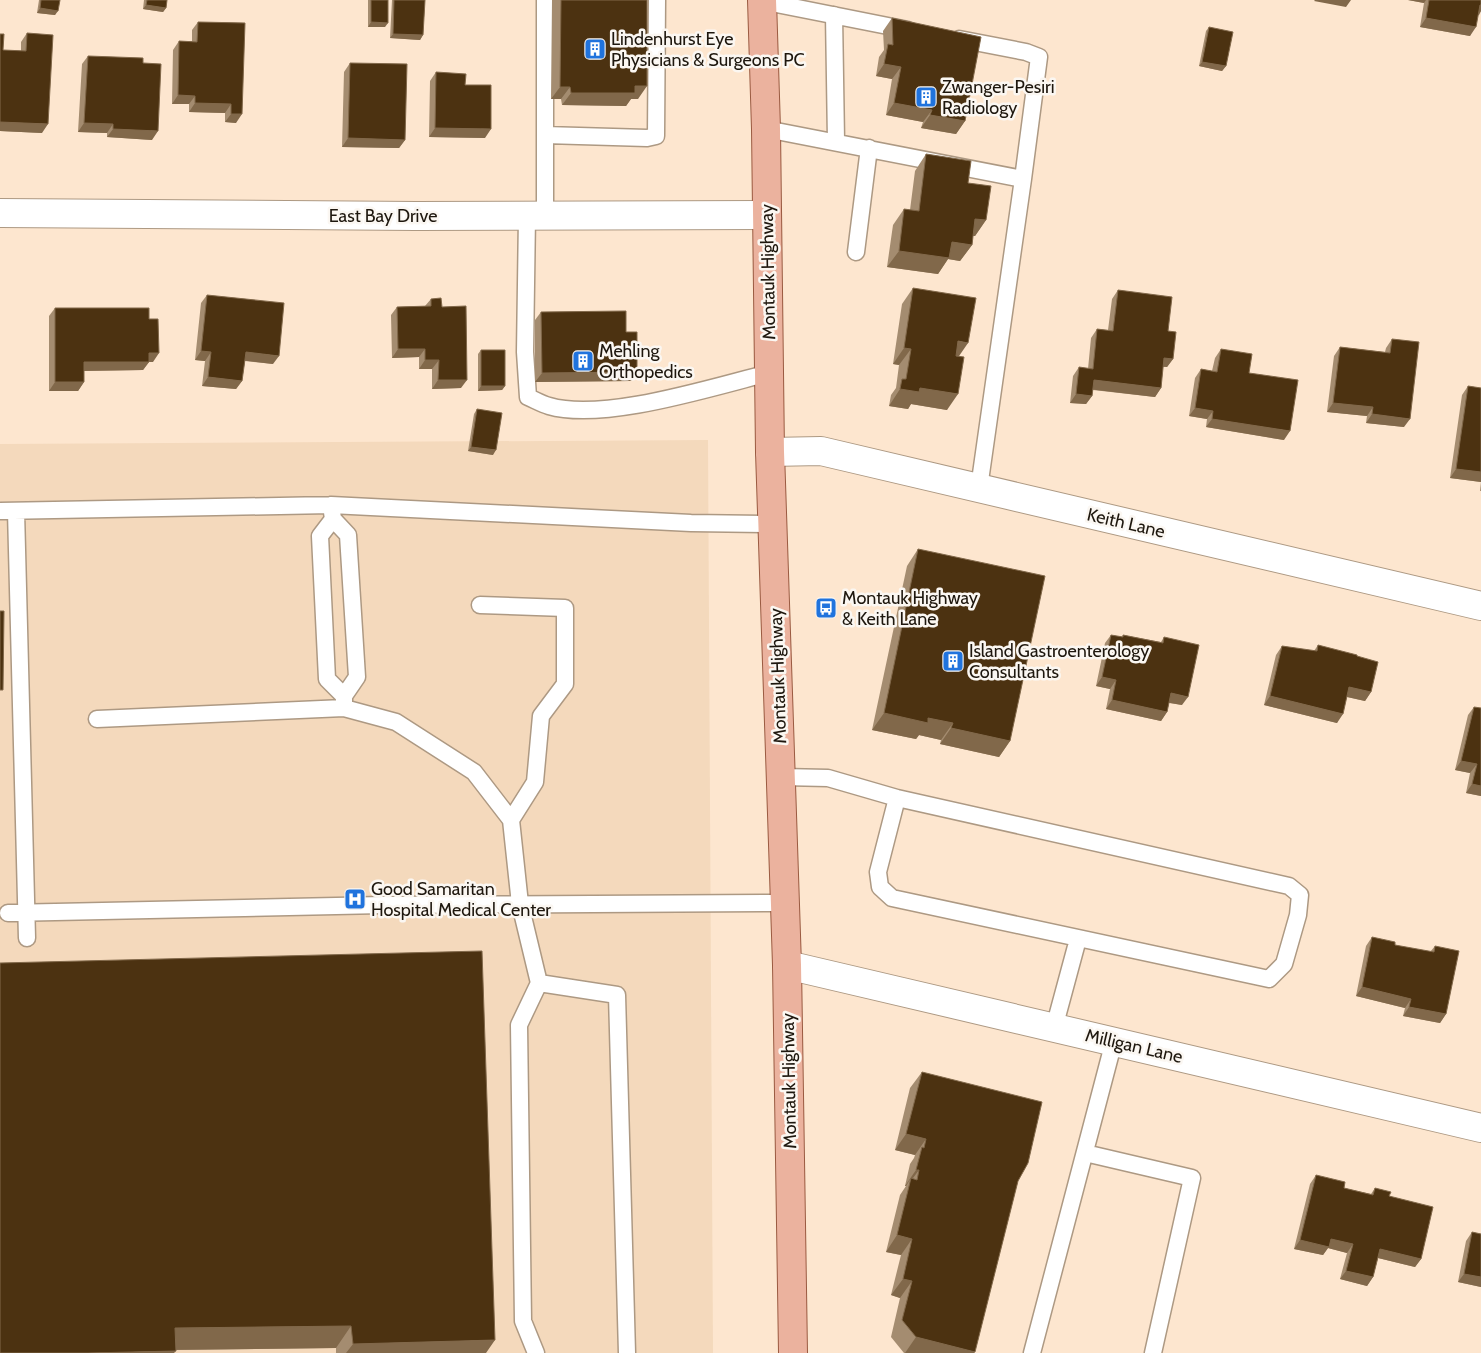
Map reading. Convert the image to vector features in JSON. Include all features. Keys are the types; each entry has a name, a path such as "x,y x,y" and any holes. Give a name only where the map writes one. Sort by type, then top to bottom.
{"main road":[{"name":"Montauk Highway","path":"762,0 766,130 770,452 787,965 793,1353"}],"street":[{"name":"East Bay Drive","path":"0,213 536,216 767,215"},
{"name":"Keith Lane","path":"770,452 820,451 1481,606"},
{"name":"Milligan Lane","path":"787,965 1481,1128"}],"lane":[{"path":"545,0 545,135 536,216 525,352 528,397 550,407 594,411 629,406 769,373"},
{"path":"545,135 647,138 656,136 657,0"},
{"path":"762,0 920,32"},
{"path":"834,16 836,141"},
{"path":"940,36 1026,52 1039,57 979,488"},
{"path":"766,130 836,141 1023,179"},
{"path":"856,252 869,148"},
{"path":"28,938 8,511 332,512 773,524"},
{"path":"332,512 320,536 327,679 344,702"},
{"path":"332,512 348,535 357,677 344,702"},
{"path":"480,605 565,608 565,684 541,716 535,782 511,820"},
{"path":"97,719 344,702 396,722 474,772 511,820 520,904 539,983 519,1025 523,1321 536,1353"},
{"path":"782,777 828,778 897,798 1289,886 1300,895 1298,915 1284,964 1269,979 892,898 880,887 878,872 897,798"},
{"path":"8,914 520,904 785,903"},
{"path":"1054,1028 1078,939"},
{"path":"539,983 617,995 627,1353"},
{"path":"1032,1353 1114,1041"},
{"path":"1085,1154 1192,1178 1153,1353"}],"shaded area":[{"name":"Good Samaritan Hospital Medical Center","path":"708,440 713,1353 0,1353 0,444"}],"building":[{"path":"41,0 60,0 58,11 40,8"},
{"path":"147,0 167,0 166,8 146,5"},
{"path":"371,0 388,0 388,23 371,22"},
{"path":"394,0 425,0 423,35 393,34"},
{"name":"Lindenhurst Eye Physicians & Surgeons PC","path":"561,0 647,0 647,86 635,86 635,93 571,93 570,87 560,87"},
{"path":"1429,0 1481,0 1476,27 1426,18"},
{"name":"Zwanger-Pesiri Radiology","path":"892,18 981,37 965,121 930,115 932,110 894,103 901,67 884,64 888,44 893,45"},
{"path":"198,22 245,23 242,114 231,114 231,104 195,103 195,96 178,95 179,41 197,42"},
{"path":"1209,27 1233,32 1226,66 1202,62"},
{"path":"27,33 53,35 48,124 0,122 0,34 4,34 3,50 26,51"},
{"path":"88,56 143,58 143,63 161,64 158,131 113,129 113,124 84,123"},
{"path":"350,63 407,64 405,140 348,138"},
{"path":"436,72 466,74 465,85 491,85 491,129 435,128"},
{"path":"926,154 971,161 968,183 991,186 986,220 975,219 972,245 952,242 949,258 899,251 904,209 919,211"},
{"path":"913,288 976,298 968,343 958,341 956,356 964,357 958,394 920,388 919,392 900,389 902,379 906,379 911,349 904,348"},
{"path":"1118,290 1172,297 1168,331 1176,332 1173,359 1164,358 1161,388 1094,380 1092,396 1076,394 1079,367 1093,369 1097,329 1113,331"},
{"path":"207,295 284,303 279,356 246,352 242,381 208,377 211,352 201,351"},
{"path":"441,298 442,307 466,306 467,380 438,380 439,360 425,360 425,349 398,349 397,307 431,306 431,299"},
{"path":"55,308 149,308 149,319 158,319 159,353 149,353 149,362 84,362 84,382 55,382"},
{"name":"Mehling Orthopedics","path":"626,311 626,332 637,332 637,372 542,373 541,312"},
{"path":"1392,339 1419,342 1410,419 1372,414 1373,407 1333,403 1340,347 1390,353"},
{"path":"1221,349 1252,354 1249,373 1298,380 1290,431 1212,419 1213,411 1195,408 1201,369 1217,372"},
{"path":"481,350 505,350 505,386 481,386"},
{"path":"1468,386 1481,388 1481,472 1456,469"},
{"path":"477,409 502,413 496,450 471,447"},
{"name":"Island Gastroenterology Consultants","path":"918,549 1045,576 1010,741 951,728 953,723 928,718 928,723 884,713"},
{"path":"0,611 4,611 3,690 0,690"},
{"path":"1111,635 1123,637 1123,635 1163,643 1164,637 1199,645 1188,697 1171,693 1167,712 1112,700 1116,680 1102,677"},
{"path":"1318,645 1378,662 1371,692 1349,687 1343,714 1270,696 1282,646 1317,651"},
{"path":"1474,707 1481,708 1481,786 1472,784 1477,764 1461,761"},
{"path":"1372,937 1395,942 1395,945 1434,952 1435,946 1459,951 1446,1014 1409,1007 1411,999 1362,987"},
{"path":"482,951 495,1340 353,1344 351,1326 175,1328 176,1351 0,1353 0,963"},
{"path":"922,1072 1042,1102 1028,1163 1018,1181 975,1352 916,1337 902,1320 912,1281 903,1279 912,1239 897,1235 911,1178 917,1180 919,1170 916,1170 926,1139 906,1134"},
{"path":"1316,1175 1345,1182 1344,1188 1373,1195 1375,1188 1391,1192 1389,1196 1433,1207 1421,1259 1380,1249 1373,1277 1346,1271 1353,1244 1331,1239 1329,1247 1300,1240"},
{"path":"1472,1232 1481,1234 1481,1277 1464,1274"}],"place":[{"name":"Lindenhurst Eye Physicians & Surgeons PC","path":"595,49"},
{"name":"Zwanger-Pesiri Radiology","path":"926,97"},
{"name":"Mehling Orthopedics","path":"583,361"},
{"name":"Montauk Highway & Keith Lane","path":"826,608"},
{"name":"Island Gastroenterology Consultants","path":"953,661"},
{"name":"Good Samaritan Hospital Medical Center","path":"355,899"}]}
